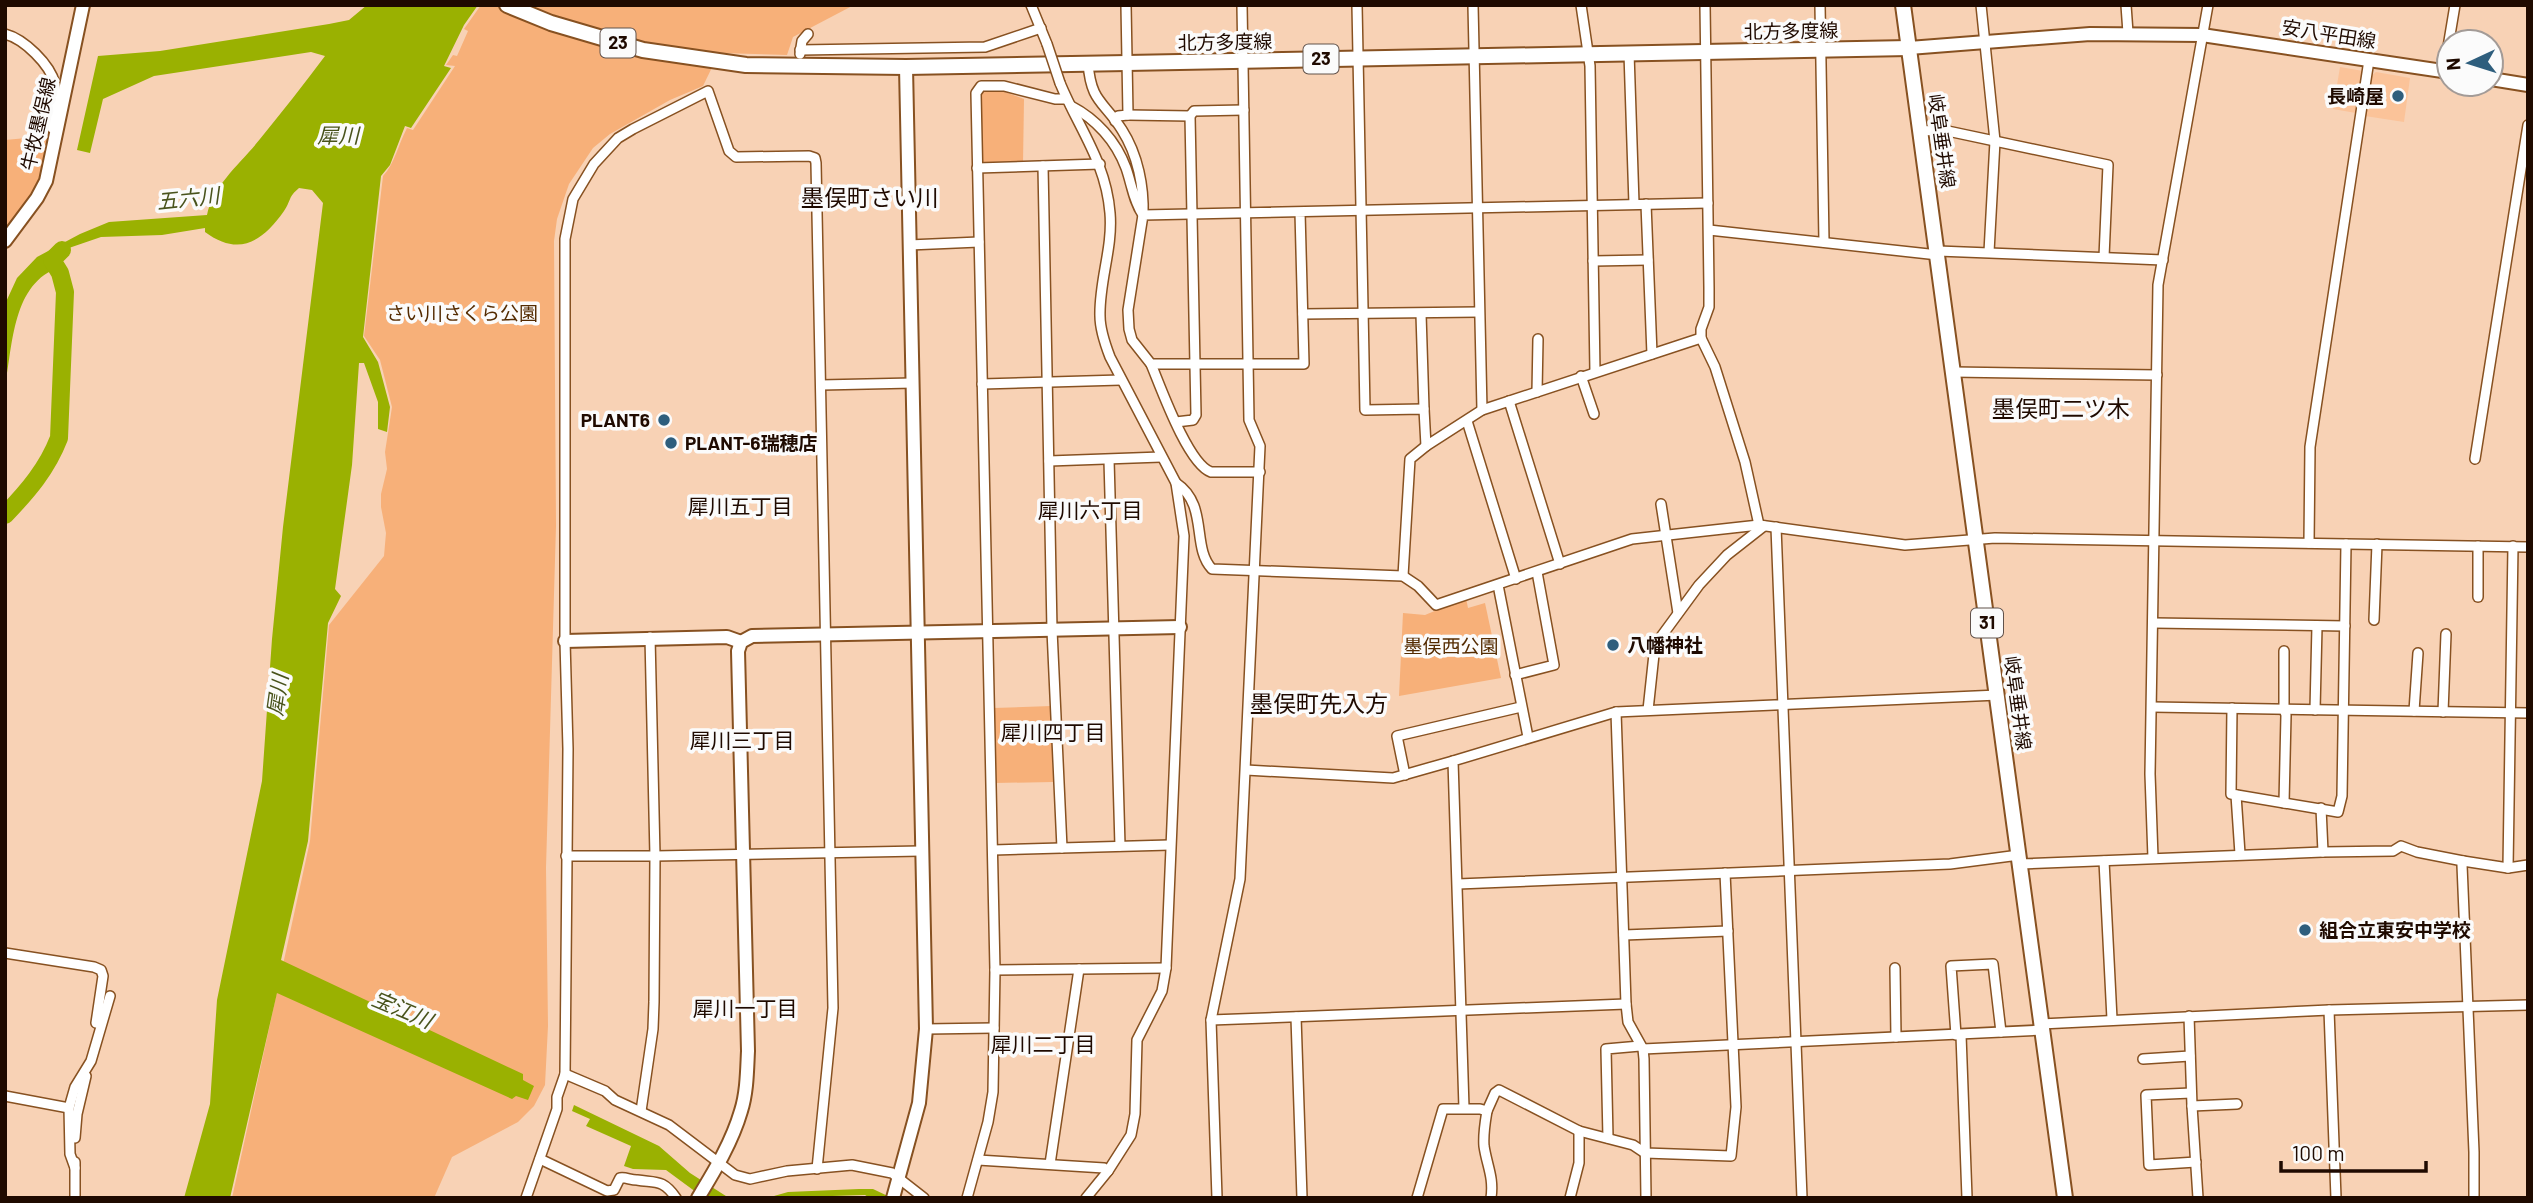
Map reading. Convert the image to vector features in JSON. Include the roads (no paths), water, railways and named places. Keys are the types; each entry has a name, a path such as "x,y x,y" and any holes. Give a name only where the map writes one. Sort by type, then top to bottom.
{"main road":[{"name":"北方多度線","path":"507,5 551,23 631,47 733,64 906,66 1127,63 1909,48"},
{"path":"1903,5 1909,48"},
{"name":"岐阜垂井線","path":"1909,48 2065,1198"}],"street":[{"name":"牛牧墨俣線","path":"5,241 37,198 50,168 83,5"},
{"path":"1031,5 1060,83 1100,164 1107,188 1109,248 1100,315 1102,336 1121,380 1176,483 1184,536 1166,968 1162,990 1137,1040 1135,1114 1131,1135 1108,1171 1086,1198"},
{"path":"1126,5 1128,116"},
{"path":"1217,1198 1211,1020 1240,879 1260,446 1249,420 1242,5"},
{"path":"1357,5 1365,410 1424,409"},
{"path":"1473,5 1482,410"},
{"path":"1581,5 1588,54 1595,372"},
{"path":"1705,5 1709,307 1701,329 1701,338 1715,367 1745,462 1761,525"},
{"path":"1820,5 1824,242"},
{"path":"1981,5 1995,141 1989,252"},
{"path":"2126,5 2128,33"},
{"path":"2153,858 2150,778 2158,285 2208,5"},
{"path":"2452,28 2455,5"},
{"path":"800,50 985,47 1041,28"},
{"name":"安八平田線","path":"1909,48 1985,40 2128,33 2202,35 2435,70"},
{"path":"5,34 25,45 48,69 55,85 50,168"},
{"path":"799,66 802,41 808,34"},
{"path":"1629,53 1634,204"},
{"path":"2309,543 2309,447 2369,60"},
{"path":"1088,63 1089,79 1097,101 1122,130 1137,165 1144,195 1129,319 1132,340 1151,364 1187,447 1204,470 1259,472"},
{"path":"896,1188 921,1094 926,1029 906,66"},
{"path":"2505,81 2528,85"},
{"path":"967,1198 993,1092 995,970 977,167 976,93 981,86 1004,86 1068,102 1084,113 1104,131 1115,146 1126,169 1135,203 1143,215"},
{"path":"526,1198 557,1109 557,1097 565,1074 568,749 565,641 565,239 573,199 594,164 618,138 708,91 729,152 736,157 809,156 815,158 817,163 833,1008 817,1169"},
{"path":"1176,422 1193,420 1196,415 1190,116 1194,111 1244,110"},
{"path":"1115,121 1118,116 1190,116"},
{"path":"2475,459 2528,125"},
{"path":"1921,131 1942,130 2108,164 2104,257"},
{"path":"977,167 1100,164"},
{"path":"1043,166 1052,631 1062,848"},
{"path":"1143,215 1708,202"},
{"path":"1646,204 1652,354"},
{"path":"1151,364 1304,364 1300,212"},
{"path":"5,231 16,218 24,215"},
{"path":"1709,230 1938,253 1989,252 2163,260"},
{"path":"909,244 979,242"},
{"path":"1593,261 1648,260"},
{"path":"1303,314 1479,312"},
{"path":"1421,314 1426,446"},
{"path":"1403,576 1410,459 1426,446 1482,410 1701,338"},
{"path":"1537,391 1538,339"},
{"path":"1953,372 2157,375"},
{"path":"1581,376 1594,414"},
{"path":"982,384 1121,380"},
{"path":"821,385 913,383"},
{"path":"1509,401 1560,564"},
{"path":"1466,421 1516,579"},
{"path":"1049,461 1161,457"},
{"path":"1110,460 1120,846"},
{"path":"1176,483 1184,488 1192,500 1208,565 1212,569 1403,576 1418,586 1436,605 1632,539 1761,525 1905,545 1995,538 2528,547"},
{"path":"1661,504 1678,613"},
{"path":"1648,710 1655,645 1699,585 1761,525"},
{"path":"1776,527 1802,1198"},
{"path":"2232,708 2231,794 2338,812 2344,710 2346,544"},
{"path":"2374,620 2377,544"},
{"path":"2478,546 2478,597"},
{"path":"2508,868 2513,546"},
{"path":"1515,675 1553,665 1537,572"},
{"path":"1498,584 1528,737"},
{"path":"2154,623 2344,626"},
{"path":"2315,710 2317,626"},
{"path":"698,1198 717,1167 741,1111 746,1088 748,1051 738,651 741,642 752,636 1180,627"},
{"path":"2443,712 2446,634"},
{"path":"641,1111 653,1030 655,856 650,637"},
{"path":"565,641 727,637 741,642"},
{"path":"2284,651 2284,709 2287,715 2284,803"},
{"path":"2414,711 2418,653"},
{"path":"1246,770 1393,778 1616,712 1998,695"},
{"path":"1405,775 1397,736 1521,707"},
{"path":"2152,707 2528,713"},
{"path":"1616,712 1626,1004 1628,1022 1642,1048 1646,1198"},
{"path":"1453,761 1464,1108"},
{"path":"2236,795 2240,854"},
{"path":"2321,808 2323,852"},
{"path":"993,850 1170,845"},
{"path":"1458,884 1950,864 1991,857 2105,861 2393,850 2401,846 2417,852 2508,868 2528,865"},
{"path":"566,856 922,851"},
{"path":"2105,861 2112,1019"},
{"path":"2463,861 2474,1198"},
{"path":"1491,1198 1492,1173 1483,1135 1487,1111 1499,1090 1579,1131 1633,1145 1645,1153 1731,1156 1736,1107 1726,873"},
{"path":"1624,935 1728,931"},
{"path":"6,955 101,970 103,976 96,1025 98,1039"},
{"path":"1967,1198 1959,1035 1951,966 1993,964 2001,1032"},
{"path":"995,970 1166,968"},
{"path":"1895,968 1896,1038"},
{"path":"1050,1164 1079,969"},
{"path":"75,1198 77,1114 110,996"},
{"path":"1211,1020 1626,1004"},
{"path":"1608,1138 1605,1049 1959,1035 2112,1019 2528,1005"},
{"path":"2329,1010 2336,1198"},
{"path":"2189,1016 2198,1198"},
{"path":"1296,1017 1302,1198"},
{"path":"926,1029 994,1028"},
{"path":"2143,1059 2190,1056"},
{"path":"75,1168 70,1154 69,1108 75,1087 90,1061"},
{"path":"565,1074 605,1091 615,1100 669,1125 717,1167 735,1175 750,1179 787,1171 852,1165 875,1168 896,1188 924,1198"},
{"path":"2191,1093 2146,1095 2149,1165 2196,1162"},
{"path":"5,1096 69,1108"},
{"path":"2192,1107 2237,1104"},
{"path":"1417,1198 1443,1109 1487,1111"},
{"path":"1570,1198 1579,1163 1579,1131"},
{"path":"540,1159 607,1191 612,1192 620,1178 656,1180 671,1190 676,1198"},
{"path":"978,1160 1104,1168 1108,1171"}],"water":[{"name":"犀川","path":"367,5 478,5 464,25 444,66 451,68 411,128 405,126 390,165 381,176 363,337 378,362 390,407 387,432 378,429 378,402 364,363 359,363 352,465 335,589 341,596 328,623 308,841 281,960 523,1074 523,1080 534,1086 528,1100 516,1096 512,1099 277,993 230,1198 184,1198 210,1104 217,1000 262,781 283,527 323,203 312,190 299,188 267,231 249,243 239,245 217,240 205,232 205,228 162,235 101,237 66,249 60,267 44,275 32,287 24,301 13,335 5,386 5,304 17,278 37,257 80,234 109,222 207,215 221,184 253,148 325,56 311,52 154,76 103,99 90,153 77,150 98,56 160,51 329,24 349,20"},
{"path":"574,1105 659,1146 690,1173 729,1198 704,1198 666,1170 633,1169 624,1166 631,1146 586,1126 590,1119 572,1111"},
{"path":"873,1189 892,1198 870,1198 865,1195 767,1198 788,1192"}],"waterway":[{"name":"五六川","path":"5,515 36,479 59,438 65,292 60,273 52,260 62,250"}],"place":[{"name":"長崎屋","path":"2398,96"},
{"name":"PLANT6","path":"664,420"},
{"name":"PLANT-6瑞穂店","path":"671,443"},
{"name":"八幡神社","path":"1613,645"},
{"name":"組合立東安中学校","path":"2305,930"}],"district":[{"name":"墨俣町さい川","path":"870,198"},
{"name":"墨俣町二ツ木","path":"2061,409"},
{"name":"犀川五丁目","path":"740,507"},
{"name":"犀川六丁目","path":"1090,511"},
{"name":"墨俣町先入方","path":"1319,704"},
{"name":"犀川四丁目","path":"1053,733"},
{"name":"犀川三丁目","path":"742,741"},
{"name":"犀川一丁目","path":"745,1009"},
{"name":"犀川二丁目","path":"1043,1045"}],"park label":[{"name":"さい川さくら公園","path":"462,313"},
{"name":"墨俣西公園","path":"1451,646"}],"water label":[{"name":"宝江川","path":"402,1010"}]}
